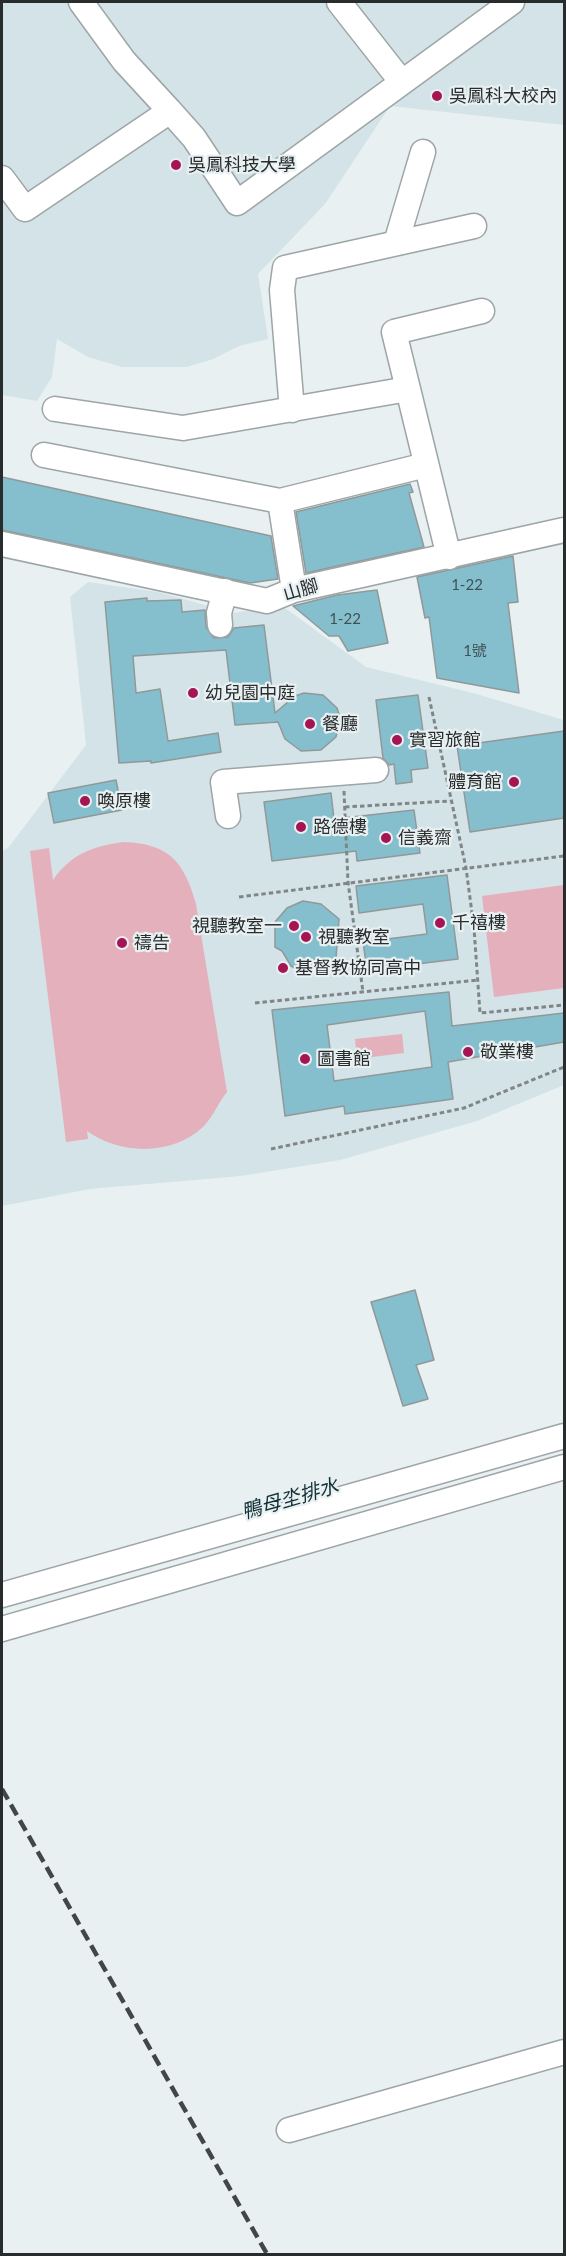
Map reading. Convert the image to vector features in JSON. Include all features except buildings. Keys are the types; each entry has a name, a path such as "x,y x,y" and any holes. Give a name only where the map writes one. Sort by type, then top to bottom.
{"street":[{"path":"81,2 124,61 194,138 237,203 512,2"},
{"path":"339,2 401,81"},
{"path":"2,178 25,209 170,111"},
{"path":"396,243 423,152"},
{"path":"292,410 282,290 285,268 474,226"},
{"path":"449,557 394,332 482,311"},
{"path":"55,409 183,428 408,389"},
{"path":"44,455 280,501 426,465"},
{"path":"280,501 294,590"},
{"name":"山腳","path":"2,544 267,601 294,590 564,530"},
{"path":"220,625 219,613 225,591"},
{"path":"228,816 223,782 314,777 343,771 376,770"},
{"path":"2,1595 564,1436"},
{"path":"2,1629 564,1467"},
{"path":"289,2130 564,2052"}],"path":[{"path":"429,697 465,868 480,1013 564,1005"},
{"path":"343,771 348,882 363,992"},
{"path":"345,807 450,801"},
{"path":"239,897 564,856"},
{"path":"255,1004 478,980"},
{"path":"271,1149 464,1108 564,1067"}],"shaded area":[{"name":"吳鳳科技大學","path":"2,2 564,2 564,125 390,106 325,204 258,274 268,339 239,346 213,359 187,367 122,367 88,357 57,339 52,377 37,401 2,395"},
{"name":"基督教協同高中","path":"88,582 158,592 234,613 281,605 366,667 473,693 564,720 564,1085 477,1121 340,1160 241,1176 90,1189 2,1206 2,851 8,848 86,745 70,597"},
{"path":"124,842 164,851 180,866 191,889 196,904 227,1092 203,1127 176,1143 146,1149 115,1145 87,1131 88,1139 66,1142 30,851 49,848 53,880 67,864 84,853 102,846"},
{"path":"564,885 564,988 494,997 482,896"},
{"path":"402,1034 404,1053 357,1059 355,1039"}],"railway":[{"path":"2,1789 267,2254"}],"place":[{"name":"吳鳳科大校內","path":"437,96"},
{"name":"吳鳳科技大學","path":"176,165"},
{"name":"幼兒園中庭","path":"193,693"},
{"name":"餐廳","path":"310,724"},
{"name":"實習旅館","path":"397,740"},
{"name":"體育館","path":"514,782"},
{"name":"喚原樓","path":"85,801"},
{"name":"路德樓","path":"301,827"},
{"name":"信義齋","path":"386,838"},
{"name":"千禧樓","path":"440,923"},
{"name":"視聽教室一","path":"294,926"},
{"name":"視聽教室","path":"306,937"},
{"name":"禱告","path":"122,943"},
{"name":"基督教協同高中","path":"283,968"},
{"name":"敬業樓","path":"468,1052"},
{"name":"圖書館","path":"305,1059"}],"water label":[{"name":"鴨母坔排水","path":"290,1499"}]}
